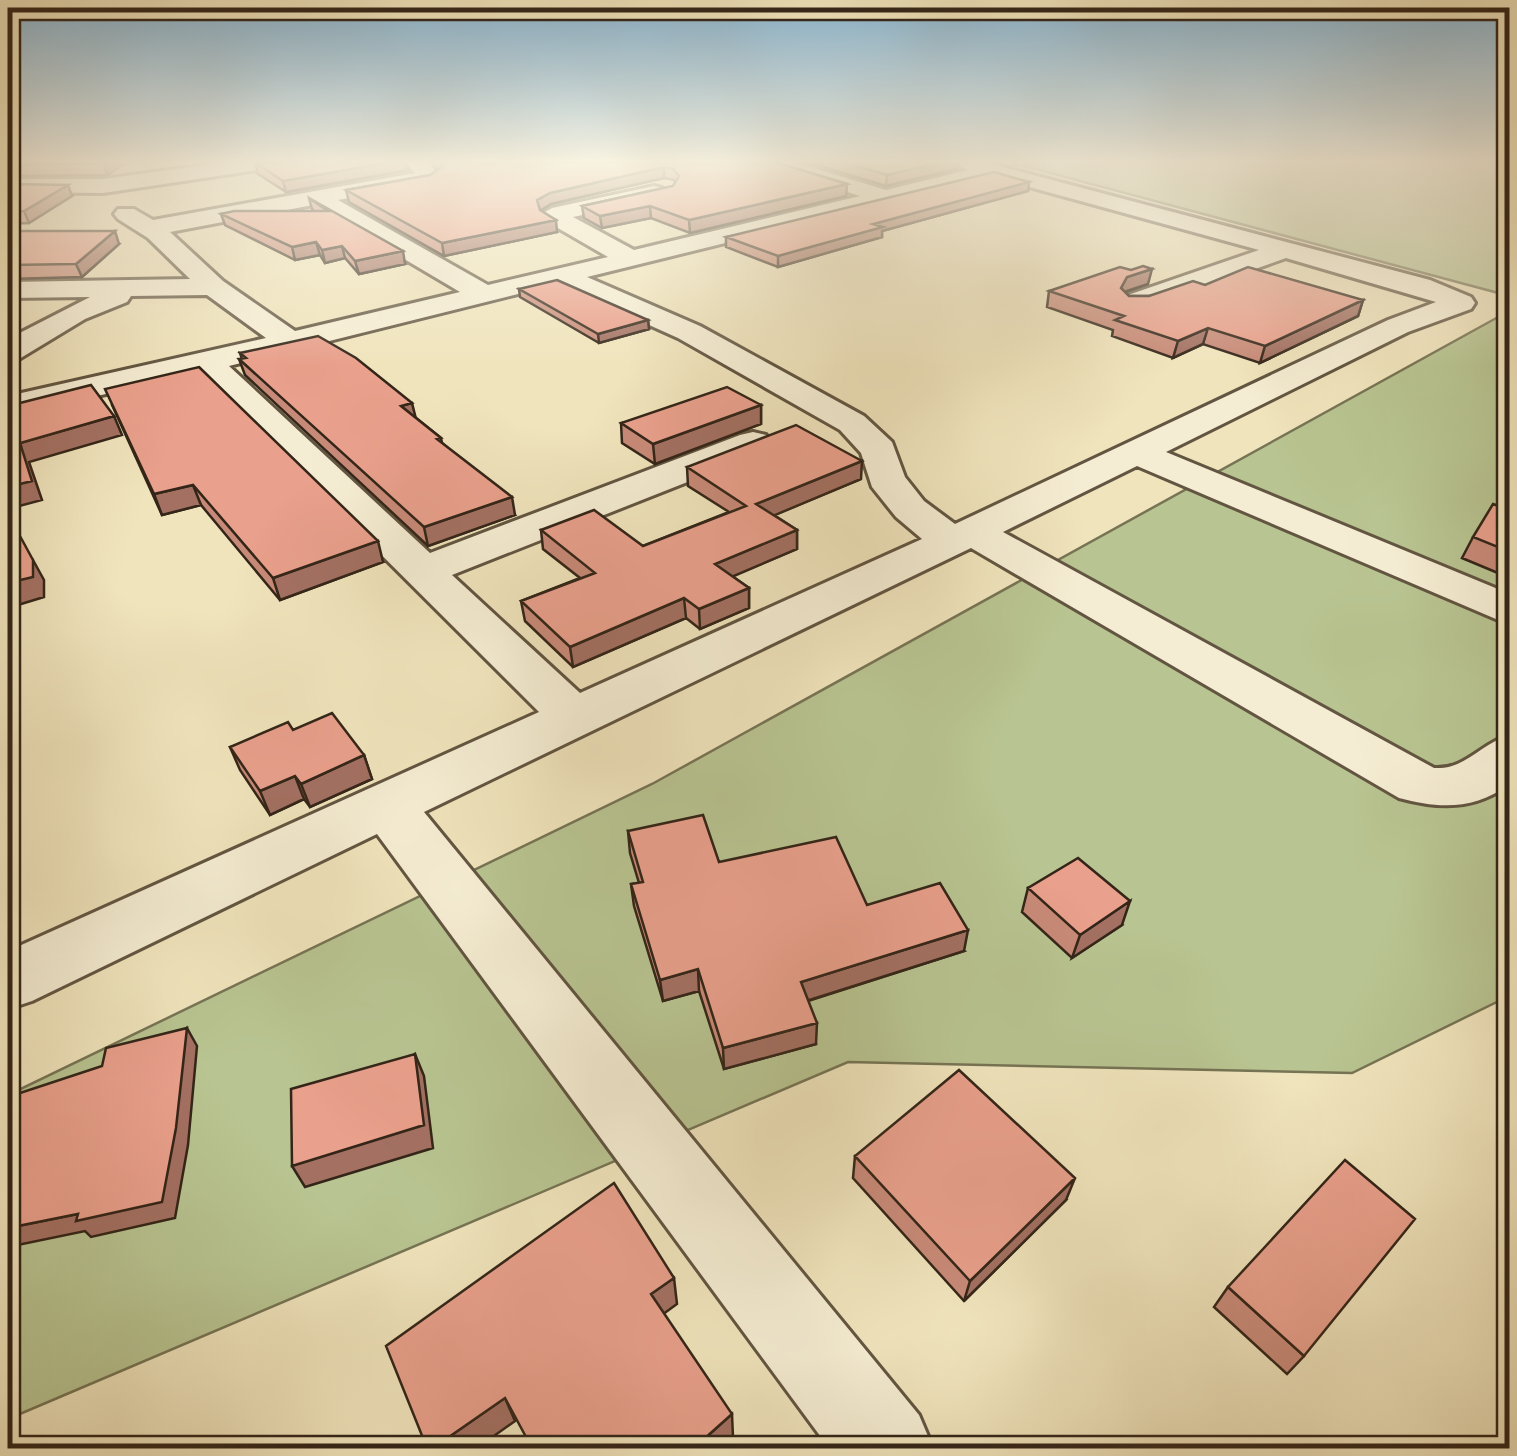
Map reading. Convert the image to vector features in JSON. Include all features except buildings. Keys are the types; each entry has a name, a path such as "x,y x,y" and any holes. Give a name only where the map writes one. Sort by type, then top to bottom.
{"street":[{"path":"104,234 132,231"},
{"path":"163,231 212,287 288,340"},
{"path":"374,231 481,293"},
{"path":"581,231 629,258"},
{"path":"8,406 206,362 741,231"},
{"path":"8,981 962,537 1398,326 1461,303 1420,286 1214,231"},
{"path":"1135,302 1284,250"},
{"path":"558,274 689,332 852,423 879,450 886,479 910,510 1419,784 1467,788 1510,753"},
{"path":"8,290 212,287"},
{"path":"8,352 75,313 131,290"},
{"path":"206,362 573,716"},
{"path":"423,571 834,412"},
{"path":"1137,454 1510,611"},
{"path":"385,803 886,1448"}],"green space":[{"path":"1267,231 1509,231 1509,296"},
{"path":"1509,311 1509,996 1352,1073 848,1062 8,1419 8,1095 652,784"}]}
